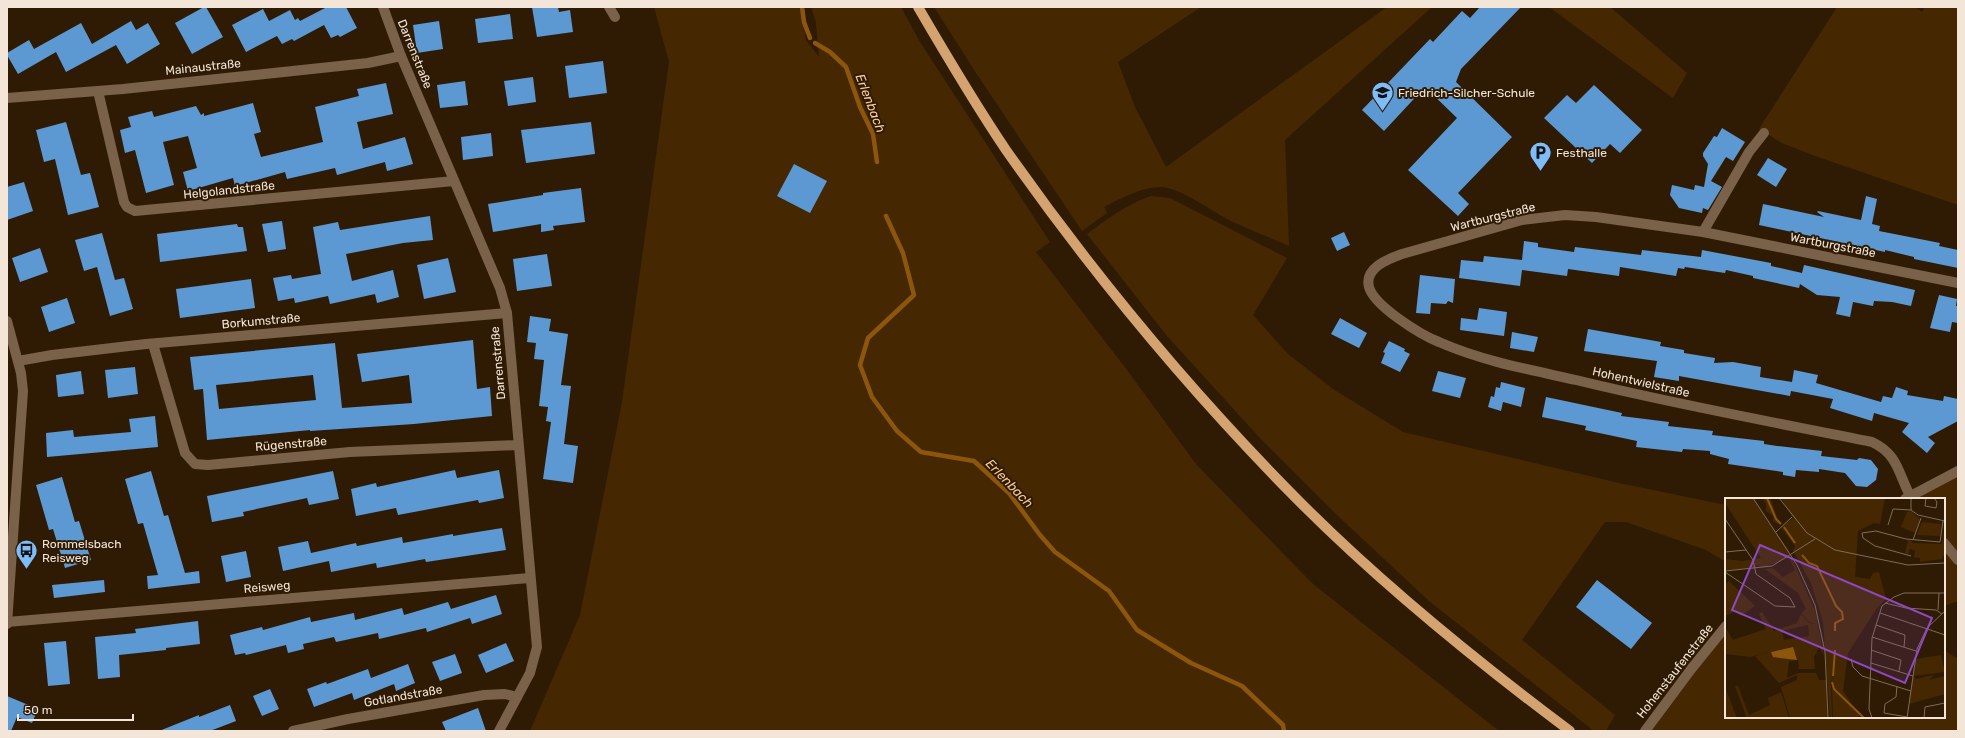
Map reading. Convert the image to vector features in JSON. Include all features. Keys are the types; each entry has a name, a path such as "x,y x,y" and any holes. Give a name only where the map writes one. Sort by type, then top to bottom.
{"main road":[{"path":"918,7 1006,149 1097,273 1191,386 1290,492 1379,576 1471,655 1570,731"}],"street":[{"name":"Darrenstraße","path":"382,7 401,56 500,288 507,313 536,656 530,673 499,731"},
{"path":"609,7 615,17"},
{"name":"Mainaustraße","path":"7,98 98,91 368,63 401,56"},
{"name":"Helgolandstraße","path":"98,91 124,202 127,207 135,211 454,180"},
{"path":"1703,232 1749,152 1764,133"},
{"name":"Wartburgstraße","path":"1370,276 1378,266 1388,259 1522,220 1565,215 1596,217 1703,232 1958,283"},
{"name":"Hohentwielstraße","path":"1370,276 1370,289 1378,301 1406,323 1438,342 1454,348 1516,366 1692,407 1872,442 1884,448 1893,458 1909,498"},
{"name":"Borkumstraße","path":"18,361 84,351 154,344 507,313"},
{"path":"7,321 23,384 23,415 7,623"},
{"name":"Rügenstraße","path":"154,344 185,453 195,464 208,465 350,452 518,445"},
{"path":"1909,498 1958,471"},
{"path":"1945,544 1958,560"},
{"name":"Reisweg","path":"7,623 530,578"},
{"name":"Hohenstaufenstraße","path":"1646,731 1692,668 1725,627"},
{"name":"Gotlandstraße","path":"293,731 348,719 484,695 505,694 517,697"}],"shaded area":[{"path":"654,7 801,7 806,40 819,57 816,23 811,7 901,7 920,42 1050,242 1036,252 1124,366 1196,464 1313,584 1499,731 530,731 580,615 622,402 669,62"},
{"path":"934,7 1201,7 1118,62 1135,107 1166,167 1387,7 1432,7 1285,140 1289,246 1233,222 1178,191 1161,187 1154,187 1139,191 1104,207 1107,213 1082,231 978,76"},
{"path":"1549,7 1610,7 1687,73 1673,98"},
{"path":"1837,7 1915,7 1922,12 1925,7 1958,7 1958,205 1815,156 1782,143 1759,129"},
{"path":"1151,196 1170,198 1287,258 1253,315 1288,354 1333,389 1403,432 1619,483 1725,505 1725,561 1706,550 1626,522 1605,522 1522,640 1615,715 1606,731 1594,731 1429,601 1337,515 1258,436 1167,336 1087,234 1110,217 1142,199"},
{"path":"1958,471 1958,601 1945,606 1945,498 1914,498"},
{"path":"1725,627 1725,718 1945,718 1945,651 1958,659 1958,731 1645,731"}],"building":[{"path":"206,7 223,37 192,54 175,23"},
{"path":"327,7 346,7 357,28 340,37 338,35 331,38 324,25 294,41 292,39 282,44 277,36 246,52 232,25 263,9 269,21 290,10 295,20 298,18 300,21"},
{"path":"532,7 558,7 559,12 570,10 573,32 537,37"},
{"name":"Friedrich-Silcher-Schule","path":"1480,7 1521,7 1461,69 1456,82 1512,137 1458,193 1469,204 1458,216 1408,170 1457,118 1425,87 1384,131 1362,110 1430,39 1433,42 1462,11 1470,18"},
{"path":"510,14 513,39 478,43 475,19"},
{"path":"131,21 136,30 148,23 160,44 127,64 116,45 66,72 56,52 18,74 7,55 7,53 29,40 34,49 81,23 92,44"},
{"path":"439,21 443,49 417,53 413,25"},
{"path":"603,61 607,93 569,98 565,66"},
{"path":"533,77 536,102 508,106 504,81"},
{"path":"465,81 468,105 440,108 437,85"},
{"path":"386,83 393,114 357,122 363,149 405,137 413,164 387,171 385,162 337,175 335,168 287,179 285,172 235,186 233,178 188,191 183,172 197,168 188,136 163,142 174,185 146,193 135,150 125,153 120,130 131,127 128,117 152,111 154,117 196,106 201,115 204,113 204,116 253,103 261,132 254,134 261,157 323,142 315,107 359,96 357,89"},
{"path":"1594,85 1642,130 1620,153 1610,144 1592,163 1544,118 1567,95 1576,103"},
{"path":"66,122 81,175 90,173 99,207 68,215 55,159 44,162 36,130"},
{"path":"591,122 595,154 526,163 521,130"},
{"path":"1722,128 1745,142 1733,161 1726,157 1711,181 1722,187 1708,210 1703,208 1702,213 1679,208 1670,195 1672,185 1694,190 1695,185 1704,187 1708,164 1703,156 1703,153 1714,136 1717,137"},
{"path":"491,133 493,156 463,160 461,137"},
{"path":"1768,158 1787,169 1776,187 1757,175"},
{"path":"794,164 827,181 810,213 777,196"},
{"path":"24,182 33,211 7,220 7,187"},
{"path":"581,188 585,222 553,226 554,230 541,232 541,224 493,232 488,204 543,195 543,193"},
{"path":"1866,196 1877,199 1872,224 1880,226 1879,231 1940,243 1939,246 1958,250 1958,268 1914,259 1914,257 1885,250 1885,252 1759,225 1763,204 1824,217 1817,212 1861,220"},
{"path":"430,216 433,240 403,243 346,254 352,281 393,270 399,297 377,303 375,294 330,304 328,296 295,303 294,298 278,301 273,278 291,275 292,279 321,274 313,227 338,222 340,230"},
{"path":"282,221 286,249 268,252 262,224"},
{"path":"237,224 238,227 243,227 247,251 160,262 157,234"},
{"path":"1344,232 1350,245 1337,251 1331,238"},
{"path":"102,233 115,280 124,278 133,309 110,316 97,267 84,271 75,240"},
{"path":"1524,241 1538,243 1538,247 1574,252 1575,247 1641,255 1642,250 1701,257 1702,250 1771,263 1771,266 1802,273 1804,265 1915,290 1911,306 1892,302 1874,301 1873,306 1853,302 1850,317 1836,314 1840,297 1817,295 1800,284 1799,288 1753,278 1753,276 1726,270 1725,273 1685,267 1684,269 1678,268 1676,276 1620,267 1619,276 1568,269 1567,276 1522,270 1520,286 1459,278 1461,260 1483,262 1484,256 1522,260"},
{"path":"40,248 48,272 20,282 12,258"},
{"path":"547,254 552,286 517,291 513,259"},
{"path":"448,258 456,292 424,299 417,265"},
{"path":"1420,275 1455,279 1453,303 1448,301 1446,304 1431,303 1430,314 1416,313"},
{"path":"251,279 255,308 180,318 176,289"},
{"path":"1939,295 1957,299 1956,306 1958,306 1958,323 1952,322 1950,332 1930,328"},
{"path":"67,298 75,323 49,332 41,307"},
{"path":"1479,308 1507,312 1504,336 1460,330 1461,318 1477,320"},
{"path":"530,316 551,319 549,331 568,334 561,385 571,386 564,444 578,446 573,483 543,479 551,422 546,421 548,407 539,406 544,360 534,359 536,343 527,342"},
{"path":"1340,318 1367,333 1359,348 1331,334"},
{"path":"1588,329 1661,342 1660,346 1684,350 1684,353 1715,358 1714,363 1733,362 1761,367 1760,377 1792,382 1794,370 1818,375 1816,383 1881,402 1883,396 1892,398 1896,387 1908,391 1907,395 1943,401 1944,396 1958,399 1958,421 1928,437 1935,443 1927,453 1902,432 1909,423 1874,413 1872,421 1830,408 1833,399 1791,391 1790,396 1679,376 1679,381 1654,377 1657,361 1584,351"},
{"path":"1512,332 1538,337 1534,352 1510,348"},
{"path":"473,340 477,389 490,387 492,416 414,424 310,430 207,440 203,389 194,390 190,357 335,343 342,408 412,403 409,375 362,382 357,354","holes":["313,375 316,400 219,409 216,385"]},
{"path":"1389,341 1405,349 1404,351 1410,354 1400,372 1381,363 1385,353 1383,352"},
{"path":"135,367 138,394 108,398 105,370"},
{"path":"81,371 84,394 58,397 56,375"},
{"path":"1438,371 1466,378 1460,398 1432,391"},
{"path":"1501,382 1525,388 1521,407 1503,402 1501,411 1488,407 1491,396 1494,397 1496,387 1500,388"},
{"path":"1546,397 1622,413 1621,416 1669,422 1668,426 1713,431 1712,435 1764,441 1764,444 1822,451 1821,456 1871,460 1878,469 1876,480 1867,487 1856,486 1845,473 1819,469 1819,472 1796,470 1795,477 1783,475 1783,472 1728,464 1729,459 1710,454 1710,451 1683,449 1682,452 1636,447 1637,441 1585,430 1586,426 1542,417"},
{"path":"155,416 158,447 47,457 46,433 73,430 74,437 131,432 129,419"},
{"path":"455,470 457,478 499,470 504,498 479,503 478,500 398,515 396,508 356,516 351,489 376,483 377,487"},
{"path":"151,471 164,516 168,515 185,573 199,571 200,583 148,589 147,576 158,575 143,523 138,524 125,479"},
{"path":"333,471 339,499 309,505 307,498 243,512 244,516 212,522 207,496"},
{"path":"62,477 75,522 79,521 91,560 65,568 53,529 49,530 36,485"},
{"path":"502,528 506,550 426,562 425,559 377,568 376,563 331,572 329,561 283,571 278,547 308,541 311,553 356,543 357,546 402,537 403,543 453,534 453,536"},
{"path":"246,551 251,577 226,582 221,556"},
{"path":"104,580 105,592 54,598 52,585"},
{"path":"1597,580 1652,623 1631,649 1576,607"},
{"path":"496,595 502,614 472,624 470,618 427,632 426,628 379,639 378,633 336,642 334,637 303,644 304,649 288,653 286,645 246,655 245,653 235,655 230,635 262,627 263,630 310,617 311,622 354,613 355,620 402,608 404,615 448,602 451,609"},
{"path":"198,621 200,644 166,648 166,650 119,655 120,677 98,679 95,637 136,633 135,629"},
{"path":"66,641 70,684 48,686 44,643"},
{"path":"506,643 514,661 486,673 478,655"},
{"path":"455,654 462,673 440,681 432,662"},
{"path":"408,664 415,683 396,691 394,684 354,700 352,693 314,707 307,689 326,682 327,684 368,669 371,678"},
{"path":"270,689 279,709 262,716 253,696"},
{"path":"7,696 38,709 32,723 17,717 11,731 7,731"},
{"path":"230,705 236,721 210,731 159,731 199,715 199,717"},
{"path":"478,708 486,731 446,731 442,722"}],"waterway":[{"name":"Erlenbach","path":"802,7 804,22 810,38"},
{"name":"Erlenbach","path":"815,43 830,52 846,67 860,107 873,134 877,162"},
{"name":"Erlenbach","path":"886,216 903,253 914,295 868,338 860,365 872,397 897,431 921,452 974,461 1009,493 1040,535 1055,552 1109,591 1137,630 1191,663 1242,686 1283,725 1284,731"}],"place":[{"name":"Friedrich-Silcher-Schule","path":"1383,112"},
{"name":"Festhalle","path":"1541,172"},
{"name":"Rommelsbach Reisweg","path":"26,570"}]}
